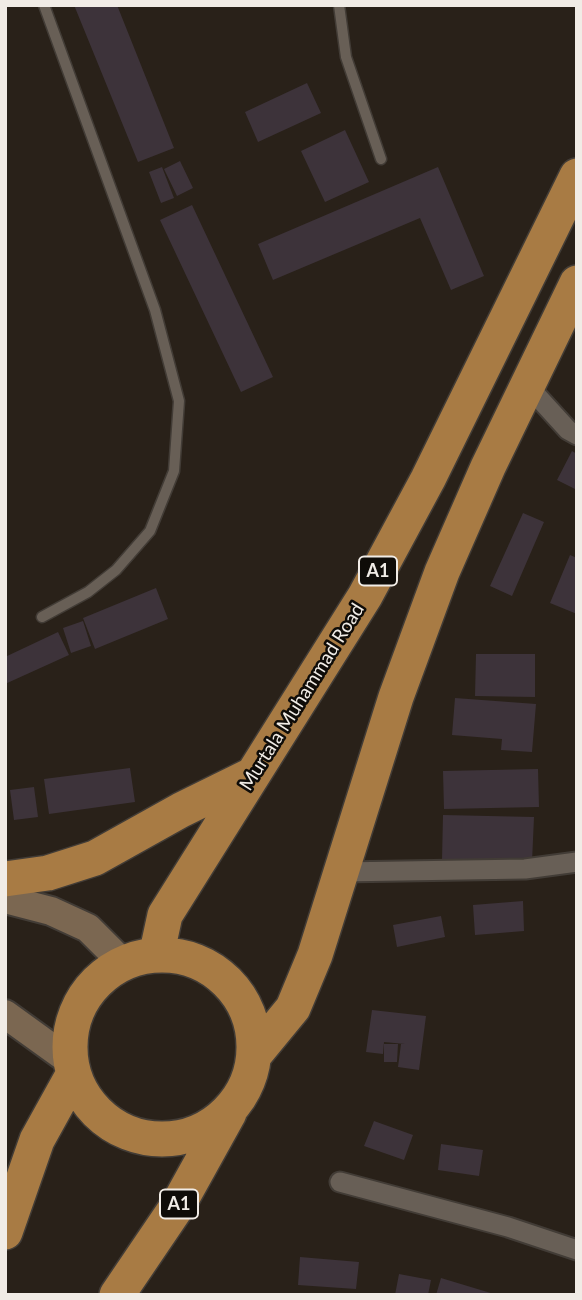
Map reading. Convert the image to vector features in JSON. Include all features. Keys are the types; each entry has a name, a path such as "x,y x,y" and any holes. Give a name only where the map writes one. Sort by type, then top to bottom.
{"highway":[{"name":"Murtala Muhammad Road","path":"157,952 165,915 365,596 440,455 577,176"},
{"path":"256,1053 293,1008 315,955 396,697 442,572 527,385 577,283"},
{"path":"5,879 48,873 95,859 181,810 250,776"},
{"path":"157,952 193,959 220,974 240,996 252,1023 256,1053 248,1082 232,1108 207,1128 176,1139 143,1138 112,1126 88,1104 72,1068 70,1031 80,1003 99,979 123,963 157,952"},
{"path":"5,1231 37,1140 72,1068"},
{"name":"A1","path":"117,1295 178,1205 232,1108"}],"street":[{"path":"527,385 568,430 577,435"},
{"path":"341,872 524,869 577,862"},
{"path":"5,899 51,911 88,928 123,963"},
{"path":"5,1014 72,1068"},
{"path":"340,1182 508,1227 577,1250"}],"lane":[{"path":"42,617 88,592 116,570 149,531 174,471 179,401 155,310 44,5"},
{"path":"339,5 346,57 380,159"}],"building":[{"path":"74,5 117,5 174,148 138,162"},
{"path":"307,83 321,113 258,142 245,112"},
{"path":"345,130 369,182 325,202 301,151"},
{"path":"180,161 193,188 177,196 164,169"},
{"path":"162,167 174,198 161,203 149,172"},
{"path":"438,167 484,276 451,290 420,218 273,280 258,244"},
{"path":"192,205 273,377 241,392 160,220"},
{"path":"572,451 577,454 577,490 557,480"},
{"path":"523,513 544,522 512,596 490,586"},
{"path":"570,555 577,558 577,614 550,603"},
{"path":"156,588 168,619 95,649 83,618"},
{"path":"83,621 91,646 71,653 63,628"},
{"path":"58,632 69,655 5,684 5,657"},
{"path":"476,654 535,654 535,697 475,696"},
{"path":"455,698 536,704 532,752 501,750 502,739 452,735"},
{"path":"130,768 135,802 49,814 44,779"},
{"path":"538,769 539,807 444,809 443,771"},
{"path":"34,787 38,817 14,820 10,790"},
{"path":"443,815 534,817 532,862 442,860"},
{"path":"523,901 524,931 475,935 473,905"},
{"path":"441,916 445,937 397,947 393,925"},
{"path":"372,1010 426,1016 419,1070 398,1067 401,1044 405,1044 384,1042 383,1054 366,1052"},
{"path":"384,1044 398,1044 397,1062 384,1062"},
{"path":"374,1121 413,1135 404,1160 364,1146"},
{"path":"441,1144 483,1150 479,1176 438,1170"},
{"path":"300,1257 359,1262 356,1289 298,1285"},
{"path":"399,1274 431,1280 428,1295 395,1295"},
{"path":"441,1278 494,1294 494,1295 436,1295"}]}
